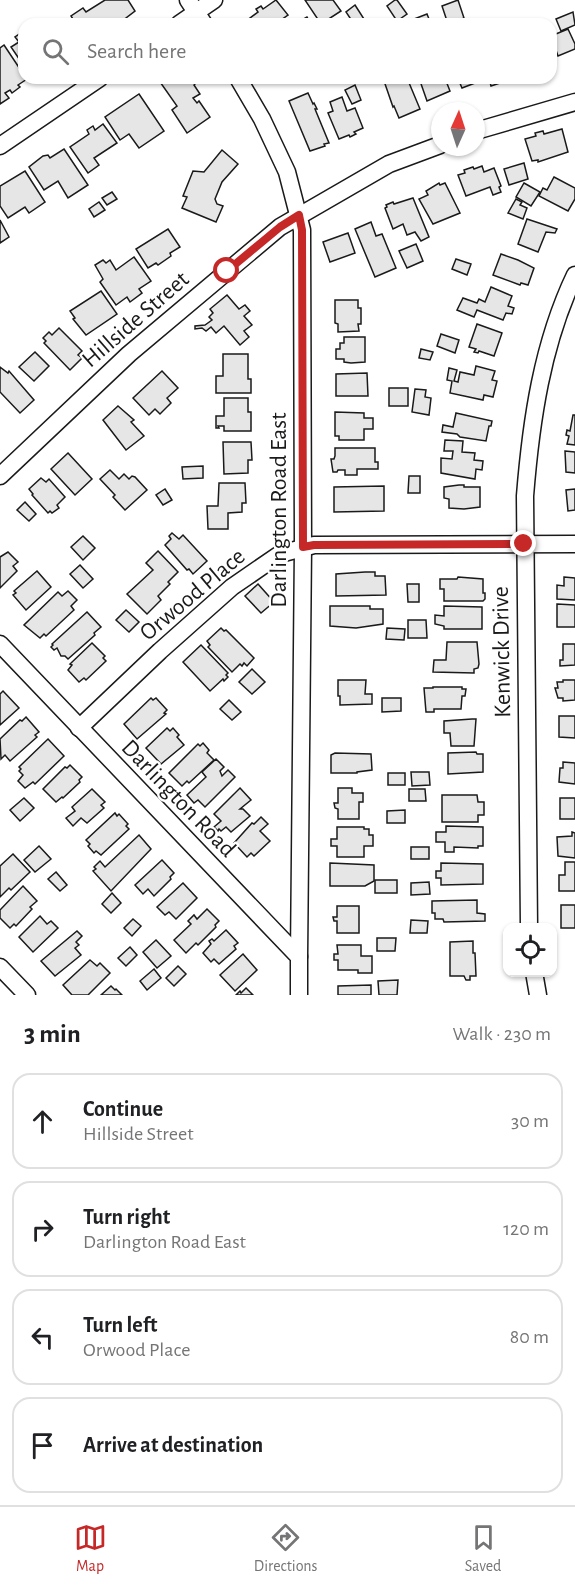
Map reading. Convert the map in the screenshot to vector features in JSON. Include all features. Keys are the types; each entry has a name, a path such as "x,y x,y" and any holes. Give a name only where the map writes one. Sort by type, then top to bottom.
{"street":[{"path":"196,12 214,0"},
{"path":"0,146 91,84"},
{"name":"Darlington Road East","path":"242,84 262,119 287,172 299,215 302,242 303,547 299,957"},
{"path":"485,128 575,102"},
{"name":"Hillside Street","path":"0,476 129,354 280,227 390,164 431,148"},
{"name":"Kenwick Drive","path":"529,923 524,544 529,438 552,333 575,275"},
{"name":"Orwood Place","path":"79,728 159,651 232,587 280,554 314,545 575,544"},
{"name":"Darlington Road","path":"0,644 299,957"},
{"path":"299,957 299,995"},
{"path":"0,967 27,995"},
{"path":"535,977 538,995"}],"building":[{"path":"105,0 128,0 135,11 126,18 72,18 71,16 83,8 86,12"},
{"path":"276,0 288,15 284,18 250,18 258,12 256,9 261,6 263,9"},
{"path":"305,0 333,0 341,11 330,18 317,18"},
{"path":"397,0 407,14 401,18 395,18 387,6"},
{"path":"458,0 464,18 446,18 442,6"},
{"path":"355,5 363,18 350,18 346,12"},
{"path":"573,12 575,25 561,31 557,19"},
{"path":"427,14 429,18 417,18"},
{"path":"568,29 575,49 558,56 557,34"},
{"path":"18,43 18,57 11,47"},
{"path":"4,45 18,66 18,85 20,87 12,93 10,90 5,93 9,98 0,104 0,48"},
{"path":"162,84 195,84 200,94 193,98 197,103 199,101 210,117 187,133 172,110 177,106"},
{"path":"385,84 410,84 420,109 399,118"},
{"path":"421,84 447,84 450,91 427,101"},
{"path":"460,84 472,84 462,88"},
{"path":"355,85 361,100 352,104 345,90"},
{"path":"308,93 317,109 315,109 329,143 310,151 289,101"},
{"path":"139,94 164,131 139,148 129,134 120,140 105,117"},
{"path":"342,97 347,111 355,108 363,128 354,132 356,134 350,137 349,135 339,139 328,113 333,111 330,102"},
{"path":"103,124 117,143 94,158 99,165 88,173 70,147 89,134 87,130 93,126 95,130"},
{"path":"562,129 568,152 538,162 538,160 532,161 525,139 536,136 535,133 543,131 544,134"},
{"path":"64,149 88,185 68,198 58,181 44,190 29,167 43,156 48,155 50,158"},
{"path":"222,150 238,164 222,182 215,199 217,204 223,206 216,222 182,208 187,197 183,196 193,171 204,172"},
{"path":"524,163 528,179 509,185 504,169"},
{"path":"482,166 484,172 494,168 501,192 493,195 490,187 466,196 458,175 465,173 464,170"},
{"path":"25,171 45,202 29,213 25,207 8,218 0,206 0,186"},
{"path":"554,177 575,188 575,199 568,211 539,196 543,188 547,190"},
{"path":"439,183 440,185 445,183 460,213 433,224 419,199 428,195 426,191"},
{"path":"524,183 540,192 531,206 516,197"},
{"path":"112,192 117,199 107,205 102,198"},
{"path":"413,198 429,237 421,241 415,232 407,235 403,224 393,229 385,208 393,202 394,204"},
{"path":"516,199 522,202 520,205 527,208 523,219 508,213"},
{"path":"99,202 105,210 94,217 89,209"},
{"path":"527,219 557,229 555,233 546,232 538,252 518,244"},
{"path":"0,220 9,237 0,243"},
{"path":"371,222 376,236 382,234 396,268 375,277 355,229"},
{"path":"168,229 180,247 158,265 156,263 148,268 136,249"},
{"path":"348,233 355,253 330,262 323,242"},
{"path":"416,244 423,261 407,268 399,251"},
{"path":"501,254 534,268 528,285 521,283 520,285 493,275"},
{"path":"134,257 151,281 139,289 142,293 130,302 127,297 116,305 100,282 103,279 95,265 103,260 106,263 110,260 116,270"},
{"path":"456,259 471,264 467,275 452,269"},
{"path":"491,287 512,296 508,306 514,308 512,314 506,313 503,320 477,310 474,317 457,310 463,298 477,303 479,299 485,302"},
{"path":"101,291 117,314 86,335 73,319 75,318 70,311"},
{"path":"227,295 239,309 245,305 250,311 244,316 252,325 244,331 249,337 240,345 224,326 216,333 211,327 206,331 202,328 195,329 195,326 205,325 212,320 209,317 213,313 210,309"},
{"path":"335,300 358,300 358,308 361,308 359,331 338,332 338,324 335,323"},
{"path":"477,324 502,333 494,356 479,351 474,352 476,349 469,347"},
{"path":"59,328 82,351 78,355 82,358 70,370 44,343 46,341 43,338 49,332 52,335"},
{"path":"441,334 459,340 455,353 437,346"},
{"path":"344,337 365,337 365,362 351,363 344,362 344,359 336,359 336,349 340,349 340,343 344,343"},
{"path":"421,349 433,352 430,360 419,358"},
{"path":"35,352 49,366 34,381 19,367"},
{"path":"223,354 248,354 248,379 251,379 251,393 216,393 216,376 223,376"},
{"path":"476,366 495,371 492,380 497,381 493,397 484,395 483,400 450,393 452,381 447,380 449,368 457,370 454,381 458,382 460,372 474,375"},
{"path":"0,367 8,373 9,371 34,400 20,413 0,392"},
{"path":"162,371 178,388 167,398 171,403 160,414 155,409 149,415 133,398"},
{"path":"367,373 368,396 336,396 336,374"},
{"path":"389,388 408,388 408,406 389,406"},
{"path":"415,389 426,390 425,397 431,398 429,415 412,412"},
{"path":"224,398 248,398 251,431 224,431 224,426 216,428 216,416 224,416"},
{"path":"118,406 134,420 131,422 144,436 126,450 103,420"},
{"path":"335,412 364,413 364,418 373,418 373,429 364,429 364,440 339,440 339,436 335,436"},
{"path":"456,413 492,421 486,441 442,432 443,425 453,427"},
{"path":"573,415 575,415 575,445 567,444 569,436 566,435 567,430 570,431"},
{"path":"445,440 463,441 462,452 475,453 474,460 483,461 482,470 476,469 475,479 441,473 441,458 452,459 453,451 444,451"},
{"path":"223,442 251,442 252,460 248,460 248,473 224,474"},
{"path":"335,448 375,448 375,462 378,462 378,469 357,469 357,475 345,475 345,470 333,472 331,459 334,459"},
{"path":"565,451 575,452 575,473 566,472"},
{"path":"68,453 92,479 75,495 51,469"},
{"path":"203,466 203,478 183,479 182,467"},
{"path":"110,470 119,479 124,474 129,479 132,476 135,477 147,490 125,510 100,479"},
{"path":"409,476 420,476 420,493 408,493"},
{"path":"41,478 46,482 49,479 65,497 57,505 59,508 52,513 50,511 48,513 29,489"},
{"path":"219,483 245,483 246,503 242,503 242,512 228,513 228,529 208,529 207,506 218,506"},
{"path":"459,485 480,487 480,507 449,508 449,499 444,498 444,487"},
{"path":"384,486 384,511 334,512 334,487"},
{"path":"165,489 172,500 163,505 156,495"},
{"path":"575,489 575,510 568,511 566,490"},
{"path":"25,502 36,514 29,521 17,510"},
{"path":"172,533 179,539 183,535 207,561 193,574 165,545 171,539 169,536"},
{"path":"83,536 95,548 83,560 71,547"},
{"path":"158,551 178,572 158,596 161,600 147,614 127,594 153,570 146,563"},
{"path":"8,552 18,562 13,566 17,571 0,588 0,557"},
{"path":"80,565 93,579 83,588 70,574"},
{"path":"37,571 51,587 26,610 13,595 16,593 14,591"},
{"path":"375,572 375,576 385,576 386,595 336,596 336,574"},
{"path":"458,577 483,579 485,599 483,601 444,601 444,589 440,589 440,579 457,579"},
{"path":"564,577 575,578 575,600 557,599 557,585 564,586"},
{"path":"258,584 274,602 261,613 245,596"},
{"path":"407,584 419,584 419,602 408,602"},
{"path":"68,591 77,600 71,606 74,610 46,636 44,634 40,638 24,625 58,592 62,596"},
{"path":"557,604 575,605 575,627 557,627"},
{"path":"330,606 370,606 370,609 383,609 383,624 356,628 330,626"},
{"path":"444,606 482,607 482,629 444,629 444,626 435,624 435,615 444,616"},
{"path":"126,610 139,622 129,632 116,620"},
{"path":"87,612 101,627 68,659 61,656 57,648 54,650 51,647 52,644"},
{"path":"408,620 426,620 427,638 408,638"},
{"path":"221,628 226,630 254,658 247,666 244,663 242,666 240,664 232,672 208,647 210,645 207,641"},
{"path":"387,628 405,629 404,640 386,639"},
{"path":"447,642 477,642 479,664 478,668 474,669 474,673 433,672 434,660 446,660"},
{"path":"92,643 105,656 103,658 106,661 86,680 84,678 79,682 68,670 72,665 70,664"},
{"path":"563,644 575,644 575,665 560,666 560,660 563,660"},
{"path":"201,645 228,673 224,681 223,679 210,691 183,662"},
{"path":"252,669 265,682 252,694 239,682"},
{"path":"338,680 366,680 365,694 372,694 372,704 340,705"},
{"path":"563,680 575,680 575,700 563,701 563,698 558,698 555,688 558,688 557,682 563,682"},
{"path":"424,688 466,689 465,696 462,696 461,709 434,709 434,712 426,712"},
{"path":"3,691 19,708 0,725 0,694"},
{"path":"151,698 153,700 156,698 167,710 164,713 166,714 137,739 124,724"},
{"path":"382,698 401,698 401,711 382,712"},
{"path":"229,700 241,712 232,720 220,709"},
{"path":"559,716 575,716 575,738 559,737"},
{"path":"26,717 39,732 35,735 37,737 10,761 5,755 1,759 0,739"},
{"path":"476,719 474,746 451,746 450,733 444,733 444,721"},
{"path":"167,728 170,731 173,728 184,745 161,764 146,748"},
{"path":"48,739 64,756 35,784 33,782 25,788 18,781 23,775 19,767"},
{"path":"203,743 209,750 207,753 214,760 189,783 187,781 182,786 169,773 198,744 200,746"},
{"path":"335,753 371,754 372,770 357,773 331,773 331,755"},
{"path":"448,753 483,754 483,772 448,774"},
{"path":"216,759 224,767 220,771 222,776 228,770 235,777 205,807 198,800 194,803 187,795 206,777 202,772"},
{"path":"563,762 575,763 575,784 559,782"},
{"path":"70,765 82,777 80,782 56,802 43,789 65,767"},
{"path":"411,772 429,772 430,785 412,786"},
{"path":"388,773 405,773 405,785 388,785"},
{"path":"240,788 251,800 240,809 250,816 231,832 226,827 218,831 214,827 221,821 214,814"},
{"path":"338,788 352,788 352,793 363,793 363,802 359,802 359,819 338,819 338,809 335,808 334,803 338,803"},
{"path":"92,789 105,802 101,805 104,808 87,823 81,818 73,826 66,818 75,811 72,807"},
{"path":"409,789 425,789 426,801 409,801"},
{"path":"442,795 477,795 478,802 484,802 484,815 478,815 478,822 442,822"},
{"path":"24,798 34,808 20,821 10,810"},
{"path":"560,798 575,798 575,819 560,819"},
{"path":"405,810 405,823 387,823 387,811"},
{"path":"115,813 117,816 119,814 128,824 126,826 129,829 101,855 96,851 94,853 86,840"},
{"path":"261,817 268,824 260,831 270,841 254,856 251,853 247,857 234,843 252,823 254,824"},
{"path":"446,826 483,827 483,846 478,846 478,848 454,847 454,852 445,852 445,842 436,842 436,832 446,832"},
{"path":"337,827 369,829 369,835 373,835 373,846 364,846 364,857 337,857 337,846 331,846 331,839 337,839"},
{"path":"572,832 575,833 575,858 558,856 557,837 572,836"},
{"path":"139,835 151,849 111,891 93,871 96,869 94,867 100,861 105,867"},
{"path":"39,846 51,859 35,872 24,860"},
{"path":"411,847 429,847 429,859 411,859"},
{"path":"13,854 30,872 0,897 0,866"},
{"path":"162,860 174,873 171,879 154,896 148,889 143,894 135,885"},
{"path":"565,862 575,862 575,891 559,891 559,875 565,875"},
{"path":"330,863 374,865 374,881 365,886 330,886"},
{"path":"441,863 483,864 483,884 441,885 441,878 436,878 436,871 441,871"},
{"path":"56,872 67,885 60,891 48,879"},
{"path":"375,880 397,880 397,893 375,893"},
{"path":"429,882 430,894 411,895 411,883"},
{"path":"183,883 197,898 176,919 169,912 165,915 157,907"},
{"path":"23,886 37,901 16,926 14,924 10,928 0,918 0,910"},
{"path":"112,893 121,903 111,913 102,904"},
{"path":"477,900 477,913 485,914 485,921 444,922 443,919 435,919 435,913 432,913 432,901"},
{"path":"561,905 575,905 575,928 561,928"},
{"path":"337,906 359,906 359,933 337,933 337,921 334,921 333,917 337,917"},
{"path":"207,909 219,921 198,945 196,943 186,953 174,940 191,924 188,921 194,915 197,919"},
{"path":"40,916 47,924 51,921 58,928 33,952 19,937"},
{"path":"133,919 141,926 132,936 124,928"},
{"path":"411,920 428,921 427,933 410,933"},
{"path":"226,930 238,943 234,946 236,949 219,964 214,959 211,962 203,953 211,944 209,941 212,939 214,941"},
{"path":"77,931 82,936 76,942 79,945 75,948 81,955 55,976 41,961"},
{"path":"377,938 396,938 395,951 377,951"},
{"path":"156,940 171,956 157,968 143,952"},
{"path":"473,941 476,976 470,976 470,980 466,980 464,976 450,976 450,942"},
{"path":"337,945 361,945 361,956 372,956 372,973 338,970 338,960 334,960 334,954 338,954"},
{"path":"130,947 137,955 126,966 118,958"},
{"path":"243,954 257,970 235,991 220,975"},
{"path":"90,960 97,966 100,963 110,973 88,995 72,995 63,985"},
{"path":"178,966 186,974 174,986 166,978"},
{"path":"154,969 161,978 147,990 140,981"},
{"path":"398,980 397,995 379,995 378,981"},
{"path":"371,985 371,995 338,995 338,986"},
{"path":"111,986 116,989 122,995 101,995"},
{"path":"246,988 253,995 236,995 240,991 241,993"}],"route":[{"path":"227,271 280,227 299,215 302,230 303,547 314,545 524,544"}]}
